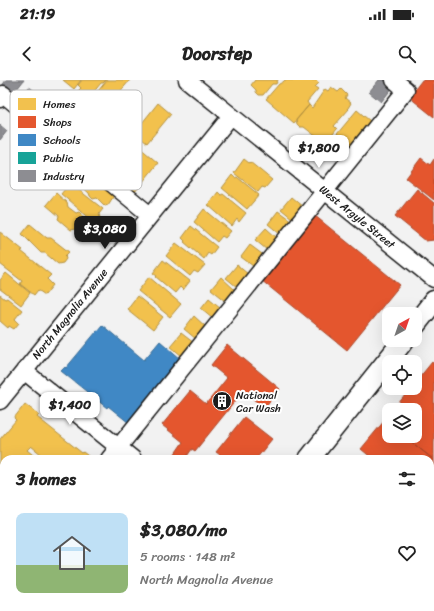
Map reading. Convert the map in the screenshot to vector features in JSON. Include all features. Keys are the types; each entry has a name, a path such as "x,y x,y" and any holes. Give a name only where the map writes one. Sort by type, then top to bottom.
{"main road":[{"path":"422,316 434,301"},
{"path":"312,455 398,347"}],"street":[{"name":"West Argyle Street","path":"187,80 434,279"},
{"path":"24,371 114,453 406,90 394,80"},
{"path":"0,99 3,94 10,100"},
{"name":"North Magnolia Avenue","path":"0,401 231,116"},
{"path":"120,190 150,215"}],"building: Homes":[{"path":"63,80 81,80 74,89"},
{"path":"82,80 106,80 101,83 95,90 79,90 81,88 78,85"},
{"path":"107,80 130,80 121,90 99,90"},
{"path":"255,80 278,80 276,84 272,84 263,95 259,95 251,85"},
{"path":"285,80 316,80 319,83 315,87 318,89 307,102 309,105 294,123 266,99 279,84"},
{"path":"331,87 338,92 341,89 347,95 345,98 351,103 348,108 349,109 334,126 337,129 325,144 321,144 317,141 318,138 304,127 300,127 296,120 309,105 312,108 325,89 328,91"},
{"path":"158,103 171,114 147,143 142,139 142,123"},
{"path":"357,110 370,121 341,157 338,158 327,146"},
{"path":"142,149 158,163 142,183"},
{"path":"244,159 272,180 265,188 262,187 258,192 234,173"},
{"path":"232,175 235,178 237,177 259,195 247,209 222,188"},
{"path":"64,190 79,190 103,209 99,214 100,218 98,221 93,221 61,194"},
{"path":"86,190 110,190 115,194 108,205 105,206 97,198 93,199"},
{"path":"218,192 221,195 223,194 246,213 239,222 237,219 232,226 208,205"},
{"path":"56,193 67,203 68,207 76,213 79,212 91,223 88,227 89,231 86,234 82,235 75,229 71,230 58,219 59,216 46,205"},
{"path":"291,197 303,207 293,219 281,209"},
{"path":"204,209 231,231 225,238 222,236 217,242 194,222"},
{"path":"278,211 292,221 281,235 268,224"},
{"path":"30,224 47,238 51,238 69,252 65,256 66,259 63,263 58,264 45,253 41,253 22,234"},
{"path":"191,226 217,247 211,255 208,253 204,259 184,242 185,241 182,238"},
{"path":"266,228 277,238 267,250 255,240"},
{"path":"0,232 51,275 47,279 53,285 45,295 38,290 34,295 20,284 22,281 0,264"},
{"path":"176,243 205,265 198,273 194,271 190,276 166,256"},
{"path":"250,245 262,254 253,266 241,257"},
{"path":"163,260 190,281 183,290 180,287 175,293 153,273"},
{"path":"237,265 248,274 237,287 226,278"},
{"path":"6,273 30,293 21,305 0,289 0,280"},
{"path":"149,277 181,304 170,317 138,291"},
{"path":"221,277 235,290 226,301 211,289"},
{"path":"0,295 5,299 7,298 22,310 15,319 19,323 14,329 9,326 8,328 0,321"},
{"path":"137,296 163,317 153,330 127,309"},
{"path":"209,298 221,308 213,318 201,308"},
{"path":"194,316 206,327 196,339 184,329"},
{"path":"181,333 194,343 182,356 170,346"},
{"path":"25,404 39,415 37,417 82,453 83,452 87,455 42,455 31,446 27,450 33,455 0,455 0,439 16,420 14,418"}],"building: Shops":[{"path":"422,80 434,80 434,117 409,97"},
{"path":"421,158 430,165 434,159 434,200 406,178"},
{"path":"417,189 434,203 434,240 426,241 395,216"},
{"path":"314,215 400,285 347,350 261,280"},
{"name":"National Car Wash","path":"227,345 280,389 264,408 246,393 237,399 195,451 192,449 188,455 174,455 183,442 162,425 190,391 206,404 215,393 227,378 211,365"},
{"path":"432,362 434,364 434,455 428,455 413,443 422,443 422,403 399,403 405,395 422,395 422,374"},
{"name":"National Car Wash","path":"244,417 272,439 259,455 220,455 216,452"},
{"path":"382,424 382,443 413,443 428,455 368,455 361,449"}],"building: Schools":[{"path":"102,325 144,360 160,341 181,359 129,423 108,406 107,408 61,371 65,367 66,368"}],"building: Industry":[{"path":"6,80 24,80 16,90 10,90 10,92 2,86"},
{"path":"379,80 384,80 393,87 381,102 369,92"},
{"path":"0,125 7,131 0,140"}],"place":[{"name":"National Car Wash","path":"222,401"}]}
